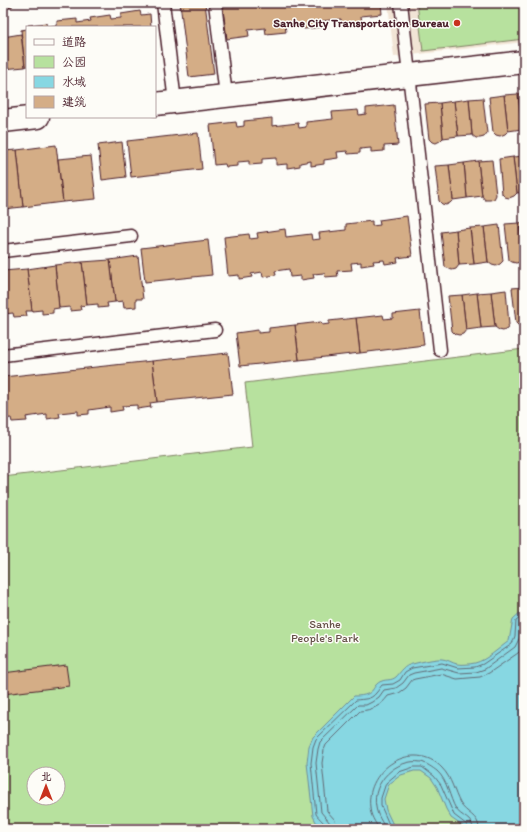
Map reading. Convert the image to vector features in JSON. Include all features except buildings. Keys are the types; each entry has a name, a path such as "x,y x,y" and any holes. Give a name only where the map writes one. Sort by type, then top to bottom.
{"street":[{"path":"165,103 524,62"},
{"path":"3,121 29,118"}],"lane":[{"path":"163,3 165,103"},
{"path":"214,3 226,96"},
{"path":"401,3 440,350"},
{"path":"3,251 131,236"},
{"path":"3,354 215,330"}],"shaded area":[{"name":"Sanhe City Transportation Bureau","path":"388,3 524,3 524,42 394,57"}],"green space":[{"name":"Sanhe City Transportation Bureau","path":"417,3 524,3 524,39 423,51"},
{"name":"Sanhe People's Park","path":"524,349 524,829 3,829 3,477 252,447 245,383"}],"water":[{"path":"524,609 524,829 467,829 451,818 437,787 431,778 421,771 414,771 401,775 389,784 384,799 386,810 395,829 326,829 316,822 313,816 307,763 309,746 313,737 354,696 362,696 367,694 378,683 396,677 409,665 439,659 455,663 468,664 475,663 493,654 509,641 513,619"}],"place":[{"name":"Sanhe City Transportation Bureau","path":"457,23"}]}
